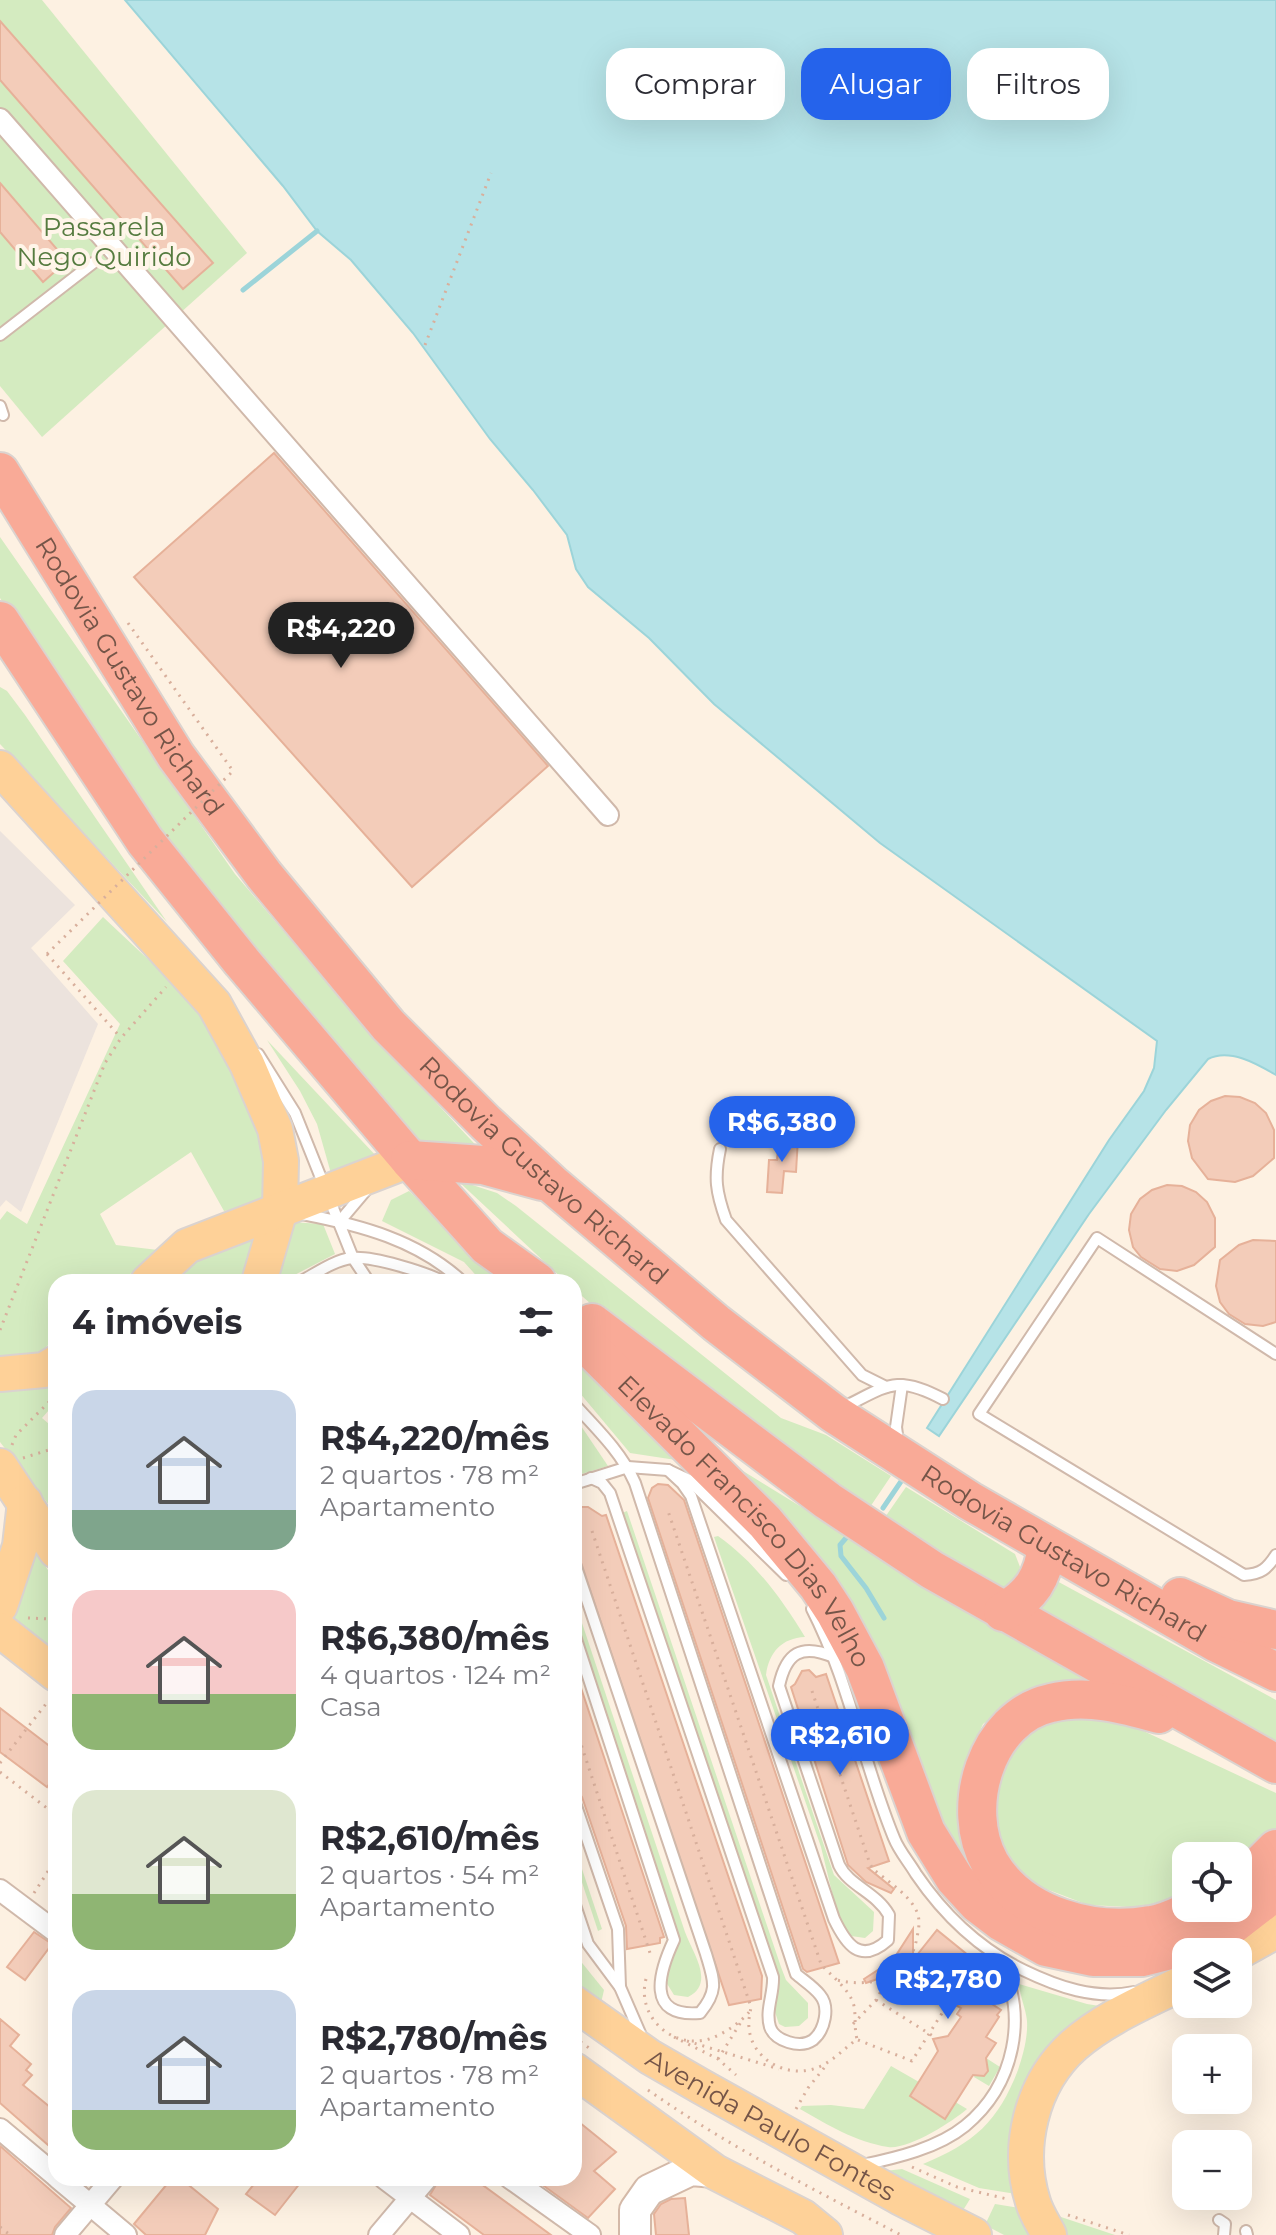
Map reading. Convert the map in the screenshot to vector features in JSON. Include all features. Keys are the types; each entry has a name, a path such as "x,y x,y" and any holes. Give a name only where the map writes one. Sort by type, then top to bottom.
{"highway":[{"name":"Rodovia Gustavo Richard","path":"0,472 176,756 264,875 388,1025 486,1123 552,1184 716,1323 833,1413 970,1501 1217,1643 1276,1672"},
{"path":"0,621 145,841 396,1165 515,1274"},
{"path":"0,647 50,700"},
{"path":"0,673 50,700"},
{"path":"396,1165 483,1165 552,1184"},
{"path":"487,1246 526,1274"},
{"path":"582,1315 828,1501 932,1570 1276,1764"},
{"name":"Elevado Francisco Dias Velho","path":"582,1340 765,1522 835,1612 881,1706 926,1832 955,1879 977,1903 1002,1922 1046,1947 1093,1957 1148,1941 1176,1922"},
{"path":"970,1501 1228,1619 1276,1630"},
{"path":"1003,1612 1022,1601 1036,1586 1045,1567 1047,1546"},
{"name":"Elevado Francisco Dias Velho","path":"1218,1732 1114,1701 1053,1702 1038,1707 1009,1725 991,1751 985,1769 978,1800 979,1830 990,1863 1001,1878 1027,1901 1063,1919 1148,1941 1186,1946 1232,1925 1276,1891"},
{"path":"1252,1873 1276,1849"}],"main road":[{"path":"0,768 214,1004 264,1099 275,1129 281,1161 280,1210 261,1274"},
{"path":"157,1274 187,1246 280,1210 334,1206 396,1165"},
{"path":"0,1374 48,1368"},
{"path":"9,1459 38,1502 48,1529"},
{"path":"38,1502 12,1575 8,1618 48,1676"},
{"path":"1252,1944 1276,1931"},
{"path":"1049,2235 1033,2204 1025,2165 1027,2130 1038,2094 1058,2062 1075,2044 1117,2016 1172,1987"},
{"name":"Avenida Paulo Fontes","path":"582,2008 662,2055 761,2121 848,2168 913,2225 974,2235"},
{"path":"586,2062 715,2172 803,2217 825,2235"},
{"path":"635,2235 635,2210 649,2190 691,2170 715,2172"}],"street":[{"path":"0,119 608,815"},
{"path":"1,1892 48,1926"},
{"path":"0,2129 48,2169"},
{"path":"68,2186 126,2235"},
{"path":"65,2235 106,2186"},
{"path":"394,2186 459,2235"},
{"path":"379,2235 420,2186"},
{"path":"521,2186 590,2235"}],"lane":[{"path":"0,335 93,263"},
{"path":"214,1004 257,1052 295,1113 353,1258 363,1274"},
{"path":"720,1149 716,1194 726,1220 862,1375 886,1387"},
{"path":"334,1206 424,1251 453,1274"},
{"path":"1276,1354 1097,1238 979,1414 1244,1575 1266,1569 1276,1555"},
{"path":"315,1274 353,1258 430,1274"},
{"path":"373,1274 380,1263"},
{"path":"833,1413 894,1383 922,1388 943,1399"},
{"path":"900,1456 896,1427 902,1385"},
{"path":"582,1413 611,1444 628,1467 635,1483 796,1974 821,1996 826,2011 825,2022 814,2039 803,2044 786,2041 773,2034 769,2023 773,1977 610,1493 602,1483 591,1478"},
{"path":"582,1481 628,1467 668,1470 689,1480 793,1582"},
{"path":"635,1483 645,1467"},
{"path":"668,1470 691,1496 834,1919 845,1942 859,1951 870,1950 879,1948 888,1940 889,1915 872,1893 844,1875 839,1865 779,1686 783,1668 791,1656 803,1651 819,1651 834,1657"},
{"path":"582,1585 710,1968 714,1983 713,1998 700,2013 686,2014 674,2010 661,1998 659,1985 662,1968 674,1940 582,1658"},
{"path":"881,1706 804,1593 834,1657 894,1838 953,1921 998,1958 1064,1988 1100,1995 1131,1993 1172,1983"},
{"path":"582,1823 618,1929 620,1987"},
{"path":"582,1926 588,1944 620,1987 662,2055"},
{"path":"848,2168 895,2158 938,2141 965,2126 998,2088 1013,2051 1015,2018 1010,1979 998,1958"},
{"path":"1219,2220 1225,2224 1224,2235"}],"path":[{"path":"425,345 491,173"},
{"path":"117,625 127,622 233,771 47,954 121,1038"},
{"path":"0,1330 105,1063 121,1038 182,968"},
{"path":"48,1403 16,1435 9,1459 48,1450"},
{"path":"38,1502 48,1472"},
{"path":"8,1618 48,1619"},
{"path":"812,1691 870,1864 905,1897 918,1915 919,1928 907,1965 889,1977 858,1984 833,1979"},
{"path":"0,1763 48,1694"},
{"path":"582,1747 652,1957"},
{"path":"0,1772 48,1809"},
{"path":"23,1908 48,1871"},
{"path":"648,1973 643,1988 646,2007 657,2027 662,2055 685,2116 770,2168 913,2225"},
{"path":"853,2024 876,2000 889,1977"},
{"path":"876,2000 936,2038"},
{"path":"857,2039 912,2061 949,2002"},
{"path":"662,2055 718,2059 751,2007"},
{"path":"662,2055 709,2039 743,2018"},
{"path":"662,2055 723,2051 783,2070"},
{"path":"795,2113 808,2088 830,2060"},
{"path":"0,2227 10,2235"}],"shaded area":[{"path":"0,831 75,905 31,948 98,1024 21,1212 6,1200 0,1207"}],"green space":[{"name":"Passarela Nego Quirido","path":"0,0 42,0 247,253 42,437 0,386"},
{"path":"0,537 235,874 359,1020 485,1155 416,1144 299,1016 78,723 0,598"},
{"path":"0,687 7,691 25,715 167,922 0,744"},
{"path":"103,917 184,993 225,1047 255,1114 269,1200 252,1207 224,1211 191,1152 100,1214 116,1245 158,1250 130,1274 48,1274 48,1345 36,1356 0,1364 0,1220 7,1211 27,1224 120,1024 63,961"},
{"path":"267,1040 378,1158 332,1177 317,1124"},
{"path":"457,1180 497,1193 516,1206 781,1418 826,1435 891,1476 866,1513 609,1320 582,1296 582,1274 557,1274"},
{"path":"409,1191 495,1274 475,1274 464,1262 382,1221 391,1200"},
{"path":"289,1222 323,1224 335,1254 296,1274 273,1274"},
{"path":"263,1236 246,1274 175,1274 199,1259"},
{"path":"582,1356 732,1515 676,1460 630,1453 582,1396"},
{"path":"48,1381 48,1411 42,1418 48,1423 48,1504 0,1442 0,1387"},
{"path":"582,1427 608,1466 582,1474"},
{"path":"735,1466 868,1548 1104,1685 1020,1696 983,1724 962,1770 961,1816 988,1896 950,1843 870,1638 851,1601"},
{"path":"906,1487 1015,1554 1020,1567 1015,1587 998,1593 881,1523"},
{"path":"627,1511 781,1967 786,1980 808,2003 808,2018 799,2026 779,2024 774,2009 769,1951 622,1513"},
{"path":"718,1536 767,1582 805,1637 783,1643 770,1660 766,1675 834,1875 874,1912 873,1931 865,1938 851,1936 844,1931 838,1917 821,1847 714,1537"},
{"path":"31,1546 48,1570 48,1648 8,1615"},
{"path":"1055,1580 1276,1700 1276,1747 1034,1613"},
{"path":"582,1623 685,1932 700,1967 700,1984 688,1997 674,1995 666,1982 677,1929 582,1642"},
{"path":"1105,1713 1276,1793 1276,1896 1252,1898 1252,1842 1172,1842 1172,1904 1130,1907 1088,1905 1041,1887 1012,1866 997,1836 994,1779 1028,1729 1066,1716"},
{"path":"582,1869 602,1929 598,1931 582,1882"},
{"path":"582,1963 604,1990 601,2003 582,1990"},
{"path":"1019,1984 1112,2008 1019,2102 1012,2136 1016,2194 979,2188 923,2164 970,2139 1002,2104 1020,2064 1027,2033"},
{"path":"986,2058 1000,2067 989,2086 974,2077 976,2074 984,2076 988,2071 988,2064 984,2061"},
{"path":"891,2066 919,2082 910,2096 942,2094 967,2109 918,2140 888,2147 853,2137 800,2109 802,2106 831,2105 864,2109"},
{"path":"902,2169 970,2199 962,2212 885,2171"},
{"path":"995,2204 1020,2208 1034,2235 1004,2235 985,2225"},
{"path":"1052,2214 1115,2235 1066,2235"}],"water":[{"path":"125,0 1276,0 1276,1075 1234,1056 1208,1059 1089,1214 939,1436 927,1428 1109,1140 1144,1091 1154,1068 1157,1041 880,843 714,704 649,638 588,587 576,569 567,535 533,490 490,439 413,333 351,260 317,231 283,186"}],"building":[{"path":"0,21 213,263 183,289 0,80"},
{"path":"0,183 67,261 43,282 0,232"},
{"path":"274,453 548,766 412,887 134,577"},
{"path":"1225,1096 1240,1097 1255,1103 1266,1113 1274,1130 1274,1158 1253,1176 1235,1182 1208,1179 1192,1158 1188,1141 1190,1125 1199,1110"},
{"path":"779,1137 798,1138 796,1172 784,1171 782,1193 767,1192 769,1160 777,1160"},
{"path":"1167,1185 1182,1186 1196,1192 1207,1202 1215,1218 1215,1247 1194,1265 1177,1271 1160,1269 1141,1257 1133,1247 1129,1230 1131,1214 1140,1199 1152,1190"},
{"path":"1253,1240 1276,1241 1276,1322 1263,1326 1245,1324 1229,1314 1220,1302 1216,1286 1220,1260 1239,1245"},
{"path":"658,1484 668,1485 684,1500 839,1963 807,1972 803,1969 648,1498 652,1488"},
{"path":"582,1507 606,1515 762,1976 761,1999 729,2005 582,1566"},
{"path":"809,1670 816,1677 826,1674 889,1861 868,1868 894,1889 891,1893 866,1882 848,1865 791,1687 802,1671"},
{"path":"582,1691 664,1937 660,1938 660,1943 627,1949 626,1926 582,1797"},
{"path":"0,1708 48,1745 48,1786 47,1787 0,1752"},
{"path":"913,1929 913,1960 937,1930 974,1960 960,1983 1001,2010 986,2037 996,2043 986,2058 988,2071 984,2076 973,2075 945,2119 910,2096 938,2051 933,2039 948,2036 961,2017 957,2014 961,2008 914,1982 927,1962 866,1983 864,1979 893,1960"},
{"path":"34,1932 48,1941 48,1949 25,1980 7,1967"},
{"path":"0,2019 19,2035 10,2046 31,2064 26,2070 32,2075 23,2085 48,2105 48,2145 0,2103"},
{"path":"582,2124 616,2152 594,2171 615,2189 588,2218 544,2186 582,2186"},
{"path":"0,2146 71,2208 52,2235 0,2235"},
{"path":"165,2186 190,2186 218,2209 205,2235 146,2235 134,2224"},
{"path":"252,2186 298,2186 275,2215 246,2194"},
{"path":"435,2186 484,2186 551,2235 484,2235 430,2195"},
{"path":"685,2198 689,2235 656,2235 654,2214 661,2204 671,2199"}],"waterway":[{"path":"243,290 317,231"},
{"path":"883,1508 902,1480"},
{"path":"846,1538 840,1545 841,1556 884,1618"}]}
